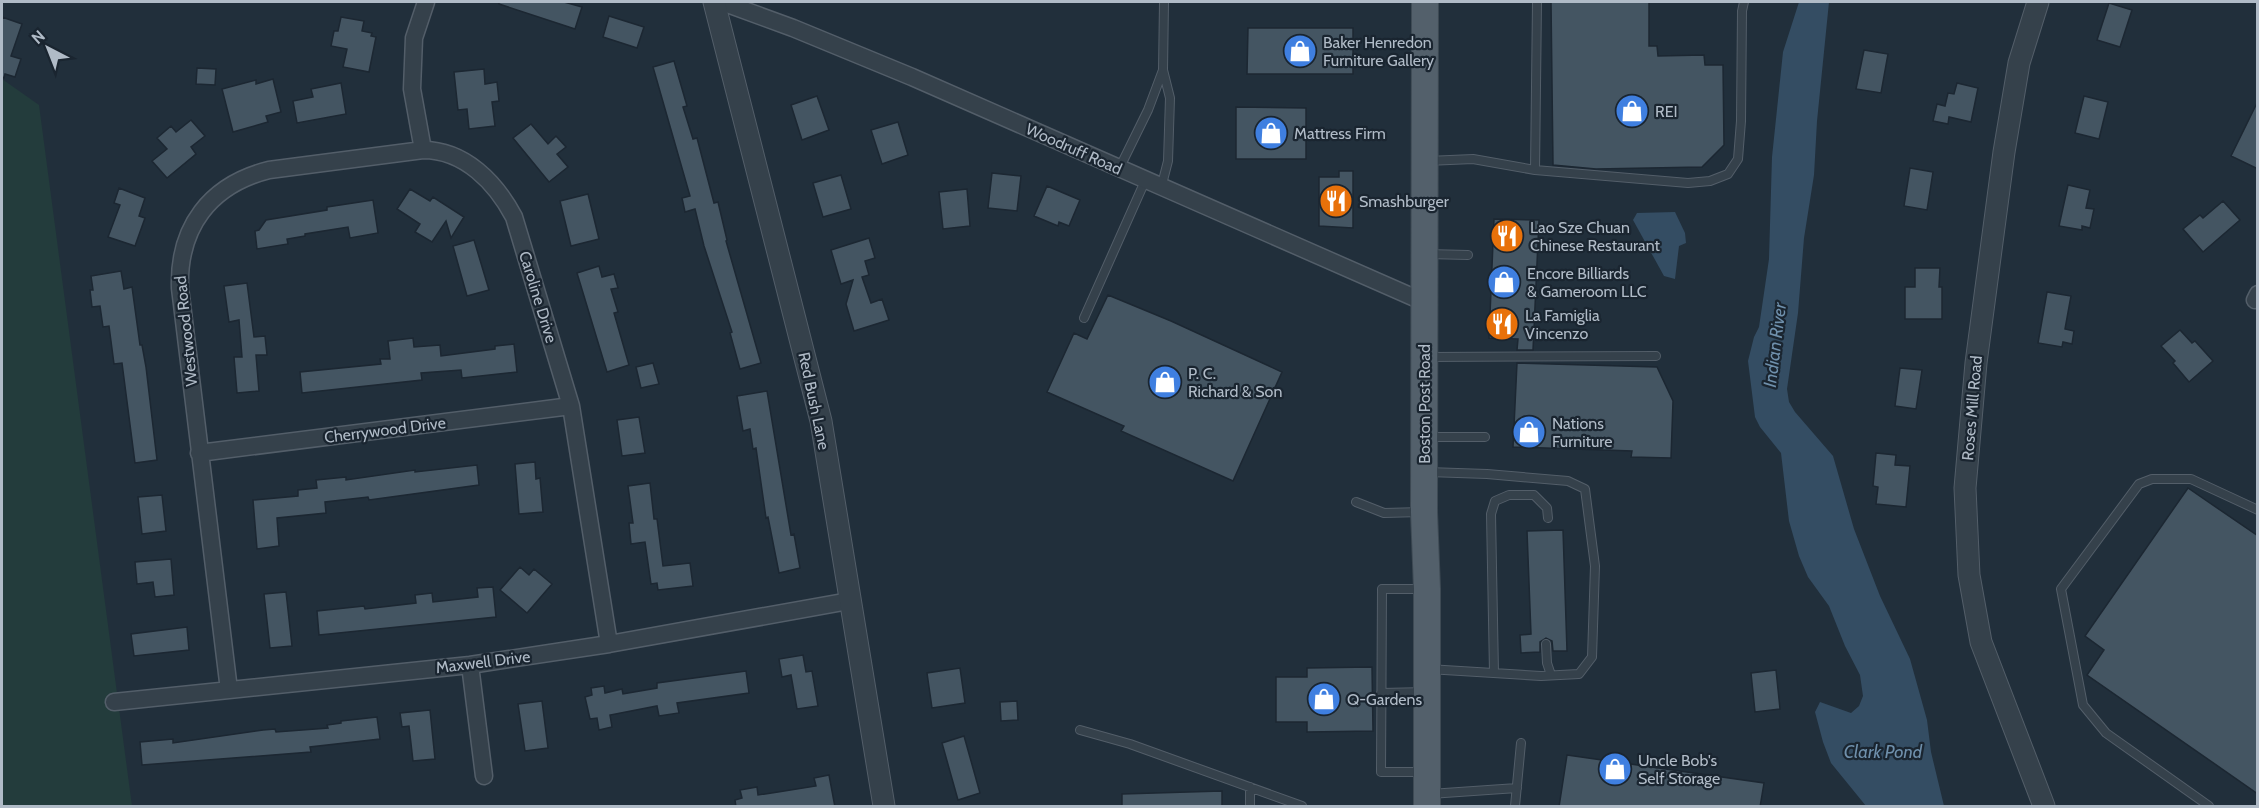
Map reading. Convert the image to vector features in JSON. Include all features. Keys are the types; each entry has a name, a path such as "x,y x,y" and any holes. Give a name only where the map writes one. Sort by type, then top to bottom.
{"main road":[{"name":"Boston Post Road","path":"1425,2 1424,512 1428,680 1427,791"}],"street":[{"path":"423,150 412,89 414,38 426,2"},
{"name":"Red Bush Lane","path":"714,2 821,421 884,807"},
{"name":"Woodruff Road","path":"722,2 794,28 912,77 1119,170 1424,302"},
{"name":"Roses Mill Road","path":"2038,2 2019,63 2004,152 1976,363 1965,488 1969,575 1981,642 2044,807"},
{"name":"Caroline Drive","path":"423,150 443,153 470,165 494,184 514,217 571,406 609,644"},
{"name":"Westwood Road","path":"229,690 199,453 180,274 184,245 189,231 198,216 223,190 252,174 423,150"},
{"name":"Cherrywood Drive","path":"199,453 571,406"},
{"name":"Maxwell Drive","path":"114,702 470,665 609,644 849,601"},
{"path":"470,665 484,776"}],"lane":[{"path":"1161,188 1168,161 1170,98 1163,70 1164,2"},
{"path":"1535,170 1537,2"},
{"path":"1424,161 1473,159 1535,170 1688,183 1710,181 1728,174 1738,159 1744,2"},
{"path":"1119,170 1148,110 1163,70"},
{"path":"1084,318 1145,181"},
{"path":"1424,254 1468,255"},
{"path":"1424,357 1656,356"},
{"path":"1424,437 1485,437"},
{"path":"1381,693 1428,680 1494,673 1579,674 1592,657 1595,566 1585,489 1568,481 1487,474 1424,472"},
{"path":"2209,807 2106,733 2083,705 2061,589 2139,484 2152,479 2191,479 2258,510"},
{"path":"1494,673 1491,514 1495,501 1509,495 1534,495 1546,508 1548,518"},
{"path":"1356,502 1384,513 1424,512"},
{"path":"1427,589 1382,589 1381,772 1427,791 1472,793 1517,788"},
{"path":"1546,644 1547,663 1551,675"},
{"path":"1080,730 1130,744 1302,807"},
{"path":"1515,807 1521,743"},
{"path":"1250,787 1250,807"}],"green space":[{"path":"2,79 39,105 132,806 2,806"}],"water":[{"name":"Clark Pond","path":"1799,2 1829,2 1814,175 1804,238 1798,313 1787,389 1789,402 1833,456 1854,529 1880,596 1910,659 1927,720 1931,752 1944,806 1866,806 1831,763 1815,712 1820,702 1851,713 1859,706 1863,696 1860,675 1829,606 1808,577 1799,556 1789,521 1781,453 1760,427 1755,417 1748,361 1759,327 1769,259 1772,157 1783,52"},
{"path":"1675,212 1685,233 1686,243 1679,246 1675,279 1664,276 1633,220 1637,213"}],"building":[{"path":"499,2 564,2 582,7 575,29 499,4"},
{"path":"1551,2 1649,2 1649,46 1657,46 1658,56 1704,55 1705,65 1723,65 1724,145 1702,167 1596,169 1553,165"},
{"path":"2109,3 2132,10 2120,47 2097,40"},
{"path":"609,16 644,27 637,48 603,37"},
{"path":"2,17 22,24 11,56 21,59 15,77 5,74 4,78 2,77"},
{"path":"341,17 364,21 362,31 372,33 371,36 376,37 369,72 343,67 347,49 331,46 334,31 338,31"},
{"name":"Baker Henredon Furniture Gallery","path":"1248,28 1353,28 1353,74 1247,74"},
{"path":"1864,50 1888,54 1881,93 1856,89"},
{"path":"674,61 687,106 683,107 693,139 697,138 714,203 718,202 726,241 761,363 740,369 730,333 732,332 704,246 695,209 685,212 682,198 690,196 653,67"},
{"path":"197,68 216,69 215,85 196,84"},
{"path":"484,69 485,84 497,82 499,101 492,102 495,126 469,129 467,109 458,110 454,72"},
{"path":"273,79 281,112 266,116 268,122 233,132 222,89 256,80 256,84"},
{"path":"341,83 346,114 297,123 293,101 313,97 311,89"},
{"path":"1957,83 1978,88 1971,122 1949,117 1948,124 1933,121 1937,104 1945,106 1948,93 1954,94"},
{"path":"817,96 829,130 802,140 791,105"},
{"path":"2084,96 2108,102 2099,139 2075,133"},
{"path":"2258,101 2258,169 2231,156"},
{"name":"Mattress Firm","path":"1236,107 1306,108 1306,159 1236,159"},
{"path":"191,120 205,136 191,147 196,154 167,178 152,161 167,149 157,138 171,126 176,132"},
{"path":"898,122 908,155 882,164 871,130"},
{"path":"531,124 548,144 556,136 566,147 557,154 568,167 549,182 513,138"},
{"path":"1910,168 1933,172 1927,210 1904,206"},
{"name":"Smashburger","path":"1339,171 1353,171 1353,228 1319,226 1319,177 1339,177"},
{"path":"992,173 1021,176 1017,211 988,208"},
{"path":"841,175 851,209 823,217 813,183"},
{"path":"2068,185 2090,190 2086,208 2094,209 2090,228 2082,226 2082,230 2059,226"},
{"path":"1047,186 1080,200 1069,226 1059,222 1058,226 1034,216"},
{"path":"119,188 145,198 139,216 145,218 135,246 108,237 120,205 114,203"},
{"path":"410,189 430,201 433,197 464,217 451,238 446,221 432,242 415,232 420,224 397,209"},
{"path":"967,189 970,226 943,229 939,192"},
{"path":"588,194 599,239 571,246 560,201"},
{"path":"373,200 378,233 350,238 348,227 305,234 305,236 287,239 288,244 257,249 255,231 259,230 266,220"},
{"path":"2223,201 2240,220 2203,252 2183,229 2200,215 2203,218"},
{"path":"1494,219 1539,220 1533,350 1517,350 1518,339 1489,338"},
{"path":"869,238 875,258 865,261 869,275 862,277 871,303 882,299 889,320 854,331 846,304 853,280 841,284 831,250"},
{"path":"474,240 489,290 467,296 453,246"},
{"path":"599,266 602,277 614,274 618,288 611,289 618,312 614,313 629,365 607,372 577,273"},
{"path":"1915,268 1940,268 1942,319 1905,319 1905,287 1915,287"},
{"path":"121,271 124,289 132,287 140,345 142,345 146,367 157,460 135,463 122,363 114,364 109,326 103,327 100,306 92,307 90,290 93,290 91,276"},
{"path":"247,283 254,337 265,336 267,355 256,355 259,391 237,393 234,357 242,357 239,320 229,322 224,286"},
{"path":"2047,292 2071,296 2065,329 2074,331 2072,344 2063,342 2062,347 2038,343"},
{"name":"P. C. Richard & Son","path":"1108,295 1282,372 1233,481 1121,431 1124,426 1047,392 1074,333 1087,339"},
{"path":"2180,330 2192,343 2195,341 2213,361 2189,382 2173,363 2175,361 2161,346"},
{"path":"413,338 414,347 440,345 441,356 495,349 495,346 514,344 517,372 462,378 461,370 421,373 422,380 302,393 300,372 381,364 380,359 390,359 388,341"},
{"path":"653,363 659,384 641,388 636,367"},
{"path":"1517,363 1657,367 1673,401 1671,458 1631,457 1632,451 1513,447"},
{"path":"1900,368 1922,370 1916,409 1895,406"},
{"path":"767,391 791,535 794,534 800,568 779,573 768,517 766,518 756,448 753,449 750,429 743,431 737,396"},
{"path":"639,417 645,453 622,456 617,420"},
{"path":"1876,453 1896,455 1895,465 1910,466 1906,507 1876,504 1878,487 1873,486"},
{"path":"535,462 536,479 540,478 543,512 519,514 515,464"},
{"path":"477,465 479,485 369,500 368,497 325,502 326,513 277,518 279,546 257,549 253,500 298,496 298,490 317,488 316,480 346,477 346,480 415,470 415,472"},
{"path":"650,483 663,566 690,563 693,586 658,590 657,583 651,584 645,542 631,544 629,523 633,523 628,486"},
{"path":"2188,488 2258,536 2258,794 2087,675 2104,650 2085,636"},
{"path":"162,495 166,531 142,534 138,497"},
{"path":"1563,530 1567,651 1553,651 1552,641 1546,638 1540,642 1540,652 1521,653 1520,635 1531,634 1527,531"},
{"path":"171,559 174,595 155,597 153,582 137,584 135,562"},
{"path":"520,567 529,575 534,569 552,584 527,613 500,590"},
{"path":"493,587 496,617 319,635 317,611 364,606 365,609 416,603 415,595 432,593 433,602 478,597 477,588"},
{"path":"286,592 292,646 270,648 264,594"},
{"path":"187,627 189,650 134,656 131,634"},
{"path":"803,655 806,672 812,671 818,706 797,709 791,675 782,677 779,659"},
{"name":"Q-Gardens","path":"1372,667 1373,731 1307,732 1307,722 1276,722 1276,677 1307,677 1307,668"},
{"path":"960,668 965,703 932,708 927,673"},
{"path":"1776,670 1780,709 1755,712 1751,673"},
{"path":"746,671 749,693 677,703 679,713 659,716 657,706 610,715 612,727 599,730 597,718 590,719 585,697 592,695 591,688 604,686 605,693 622,689 623,694 657,688 657,683"},
{"path":"542,701 548,748 525,751 518,704"},
{"path":"1017,701 1018,720 1001,721 1000,702"},
{"path":"430,710 435,759 413,761 409,726 402,727 400,713"},
{"path":"377,717 380,739 310,747 311,752 142,765 140,742 173,739 173,743 263,730 275,729 276,732 328,728 327,725 341,723 341,721"},
{"path":"964,736 980,793 958,800 942,743"},
{"name":"Uncle Bob's Self Storage","path":"1567,755 1764,783 1760,807 1559,807"},
{"path":"829,775 835,807 736,807 735,800 742,798 740,790 757,787 758,795 816,786 814,778"},
{"path":"1222,791 1222,807 1122,807 1122,794"}],"place":[{"name":"Baker Henredon Furniture Gallery","path":"1300,51"},
{"name":"REI","path":"1632,111"},
{"name":"Mattress Firm","path":"1271,133"},
{"name":"Smashburger","path":"1336,201"},
{"name":"Lao Sze Chuan Chinese Restaurant","path":"1507,236"},
{"name":"Encore Billiards & Gameroom LLC","path":"1504,282"},
{"name":"La Famiglia Vincenzo","path":"1502,324"},
{"name":"P. C. Richard & Son","path":"1165,382"},
{"name":"Nations Furniture","path":"1529,432"},
{"name":"Q-Gardens","path":"1324,699"},
{"name":"Uncle Bob's Self Storage","path":"1615,769"}],"water label":[{"name":"Indian River","path":"1775,345"}]}
